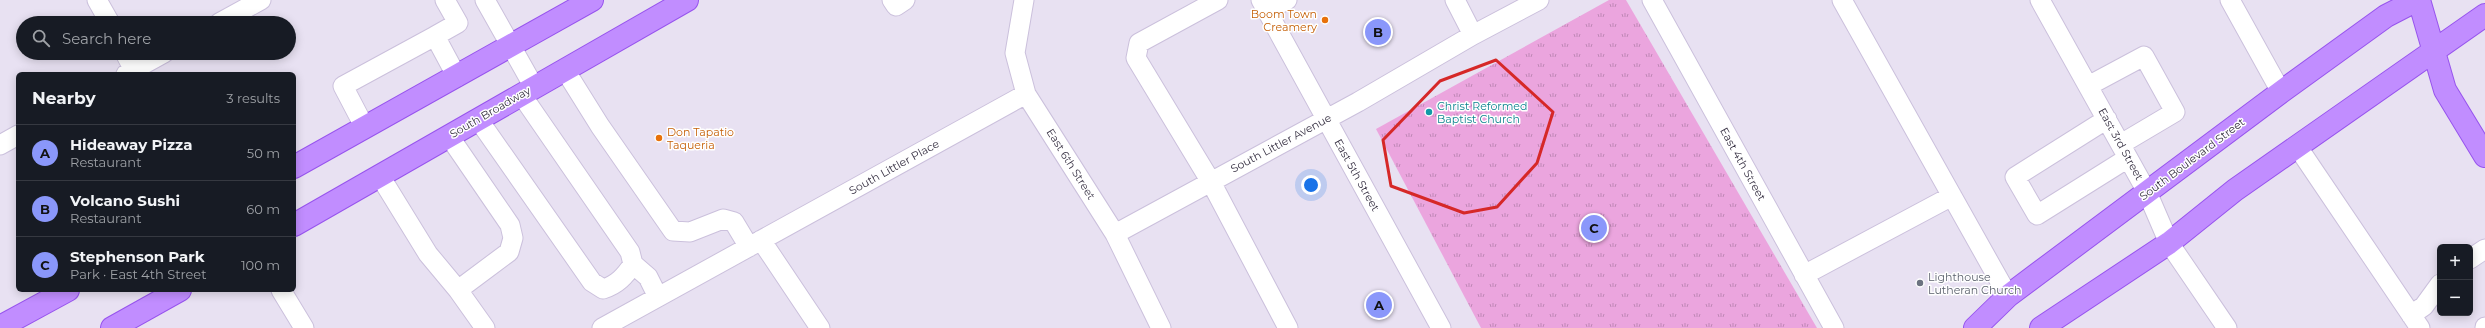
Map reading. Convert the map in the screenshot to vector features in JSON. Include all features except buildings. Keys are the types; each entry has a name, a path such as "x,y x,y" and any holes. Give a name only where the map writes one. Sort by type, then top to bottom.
{"main road":[{"path":"296,166 592,0"},
{"name":"South Broadway","path":"296,224 687,0"},
{"path":"2418,0 2445,90 2485,156"},
{"name":"South Boulevard Street","path":"1975,328 2008,296 2281,92 2386,16 2418,0"},
{"path":"2041,328 2169,243 2235,190 2433,49 2485,15"},
{"path":"0,327 64,292"},
{"path":"123,325 177,292"}],"street":[{"path":"97,0 106,16"},
{"path":"231,16 260,0"},
{"path":"365,128 343,86 458,23 445,0"},
{"path":"485,0 510,47 528,91 630,252 633,264 648,277 658,297"},
{"path":"892,0 896,6 905,0"},
{"name":"East 6th Street","path":"1024,0 1016,53 1026,94 1115,234"},
{"path":"1218,0 1139,43 1136,58 1211,182 1288,328"},
{"path":"1264,5 1287,0"},
{"path":"1455,0 1474,35"},
{"name":"South Littler Avenue","path":"1115,234 1326,119 1539,0"},
{"name":"East 4th Street","path":"1652,0 1834,328"},
{"name":"East 3rd Street","path":"2040,0 2147,192 2169,243 2227,328"},
{"path":"2230,0 2281,92"},
{"path":"1850,3 1952,196 2008,296"},
{"name":"East 5th Street","path":"1264,5 1441,328"},
{"path":"435,36 457,77"},
{"path":"2088,86 2144,56 2175,112 2037,215 2015,177 2107,119"},
{"path":"127,60 132,72"},
{"path":"134,72 153,60"},
{"path":"564,70 600,126 673,231 690,232 723,219 734,222 755,244 820,328"},
{"name":"South Littler Place","path":"602,328 1026,94"},
{"path":"478,120 592,282 603,289 613,286 626,275 633,264"},
{"path":"0,145 16,136"},
{"path":"449,136 510,225 513,238 509,252 458,290"},
{"path":"2297,146 2416,322 2424,306 2437,288"},
{"path":"380,176 428,254 458,290 486,328"},
{"path":"1804,275 1952,196"},
{"path":"1115,234 1161,328"},
{"path":"2473,257 2485,249"},
{"path":"282,292 304,328"}],"highlighted area":[{"path":"1496,60 1553,112 1537,163 1497,207 1464,213 1391,186 1383,140 1440,81"}],"green space":[{"path":"1609,0 1626,0 1817,328 1481,328 1376,129"}],"place":[{"name":"Boom Town Creamery","path":"1325,20"},
{"name":"Volcano Sushi","path":"1378,32"},
{"name":"Christ Reformed Baptist Church","path":"1429,112"},
{"name":"Don Tapatio Taqueria","path":"659,138"},
{"name":"Stephenson Park","path":"1594,228"},
{"name":"Lighthouse Lutheran Church","path":"1920,283"},
{"name":"Hideaway Pizza","path":"1379,305"}]}
